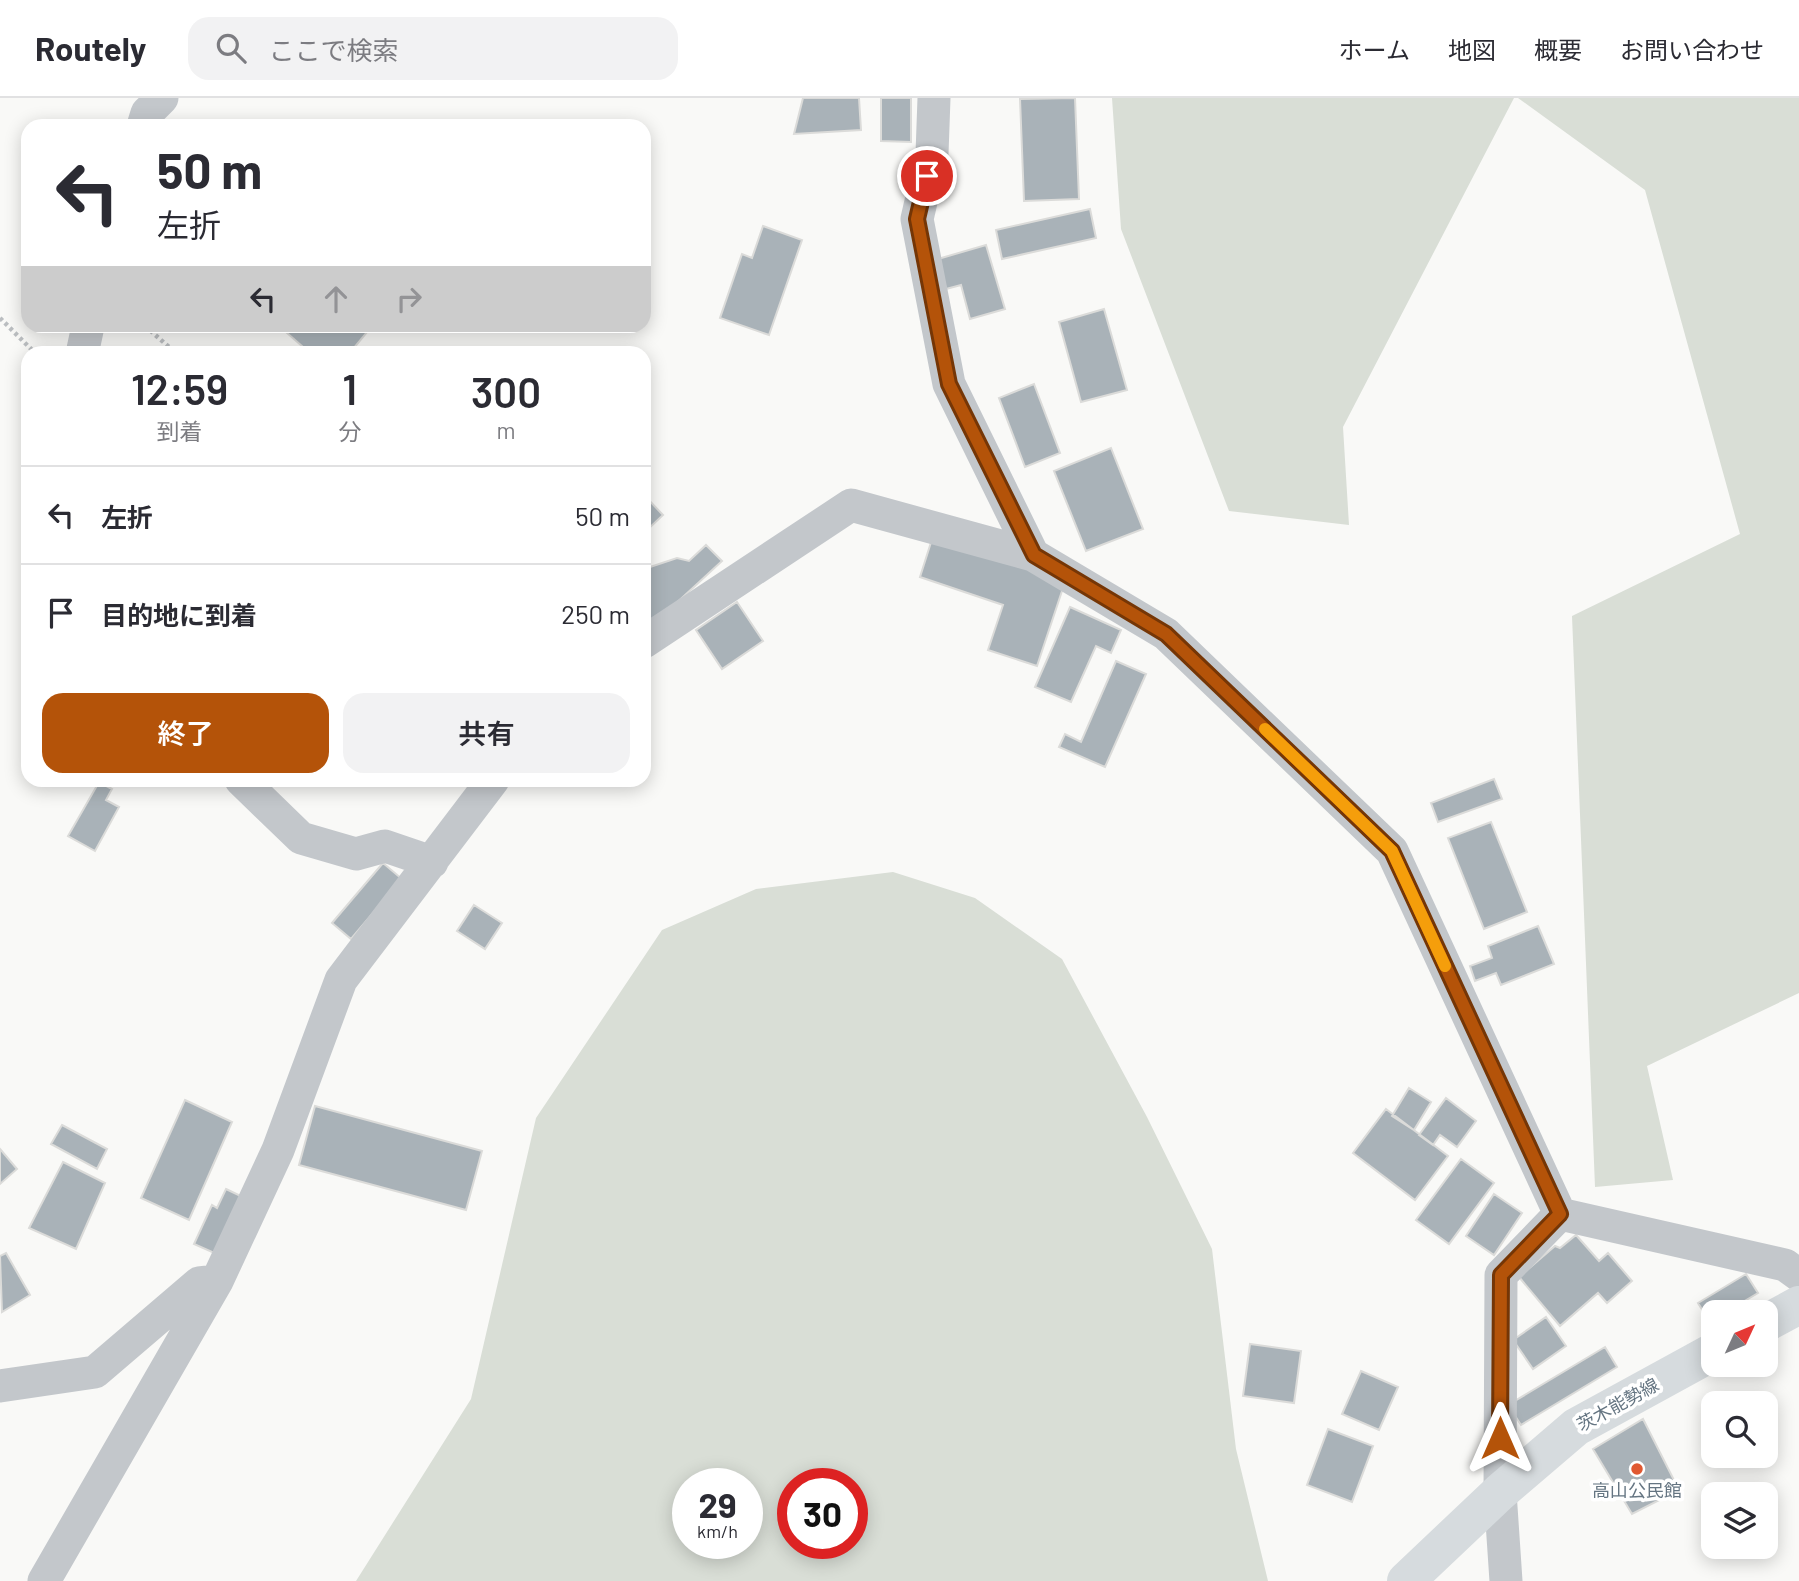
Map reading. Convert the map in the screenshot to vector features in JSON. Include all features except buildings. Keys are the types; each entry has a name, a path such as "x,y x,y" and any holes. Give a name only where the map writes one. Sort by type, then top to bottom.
{"main road":[{"path":"1778,1317 1799,1305"},
{"name":"茨木能勢線","path":"1406,1581 1500,1492 1576,1427 1701,1359"}],"street":[{"path":"145,119 147,113 162,98"},
{"path":"934,98 932,154 917,219 949,384 1034,555"},
{"path":"651,637 851,505 1034,555 1166,634 1392,851 1560,1214"},
{"path":"248,787 301,838 356,854 385,846 432,862"},
{"path":"44,1581 217,1281 278,1150 341,980 488,787"},
{"path":"1560,1214 1786,1265 1799,1275"},
{"path":"1506,1581 1500,1492 1501,1275 1560,1214"},
{"path":"0,1386 95,1372 199,1283 217,1281"}],"path":[{"path":"0,318 28,346"},
{"path":"153,333 168,346"}],"shaded area":[{"path":"1112,98 1514,98 1343,427 1349,525 1229,511 1121,229"},
{"path":"1518,98 1799,98 1799,993 1647,1066 1673,1180 1595,1187 1572,616 1740,534 1645,190"},
{"path":"893,872 975,898 1062,959 1147,1117 1212,1249 1236,1449 1268,1581 356,1581 471,1399 536,1118 662,930 756,889"}],"slow traffic":[{"path":"1265,729 1392,851 1445,966"}],"place":[{"name":"高山公民館","path":"1637,1469"}],"route":[{"path":"927,176 917,219 949,384 1034,555 1166,634 1392,851 1560,1214 1501,1275 1500,1438"}]}
